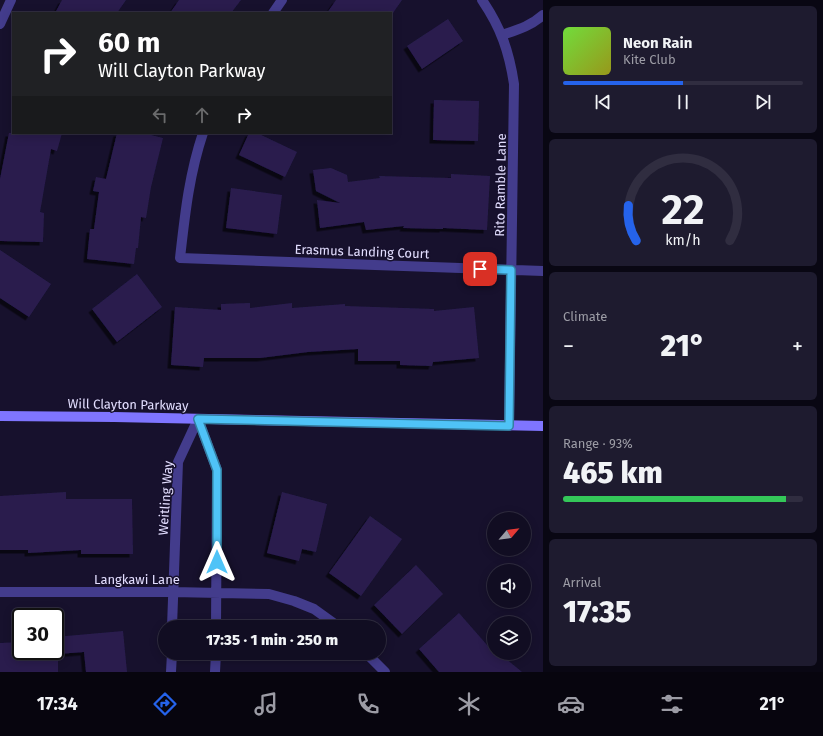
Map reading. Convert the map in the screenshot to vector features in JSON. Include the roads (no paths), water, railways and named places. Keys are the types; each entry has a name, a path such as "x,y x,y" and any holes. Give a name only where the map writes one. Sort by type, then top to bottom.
{"street":[{"path":"0,24 11,0"},
{"path":"274,12 282,0"},
{"name":"Rito Ramble Lane","path":"482,0 494,17 502,35 510,60 514,84 509,426"},
{"path":"502,35 519,30 536,21 543,15"},
{"name":"Erasmus Landing Court","path":"203,134 195,157 188,189 180,258 543,271"},
{"name":"Will Clayton Parkway","path":"0,416 543,426"},
{"path":"198,419 217,470 216,620"},
{"name":"Weitling Way","path":"172,620 178,462 198,419"},
{"name":"Langkawi Lane","path":"0,592 173,592 269,594 294,601 314,609 329,620"},
{"path":"171,672 172,660"},
{"path":"215,672 216,660"},
{"path":"373,660 385,672"}]}
